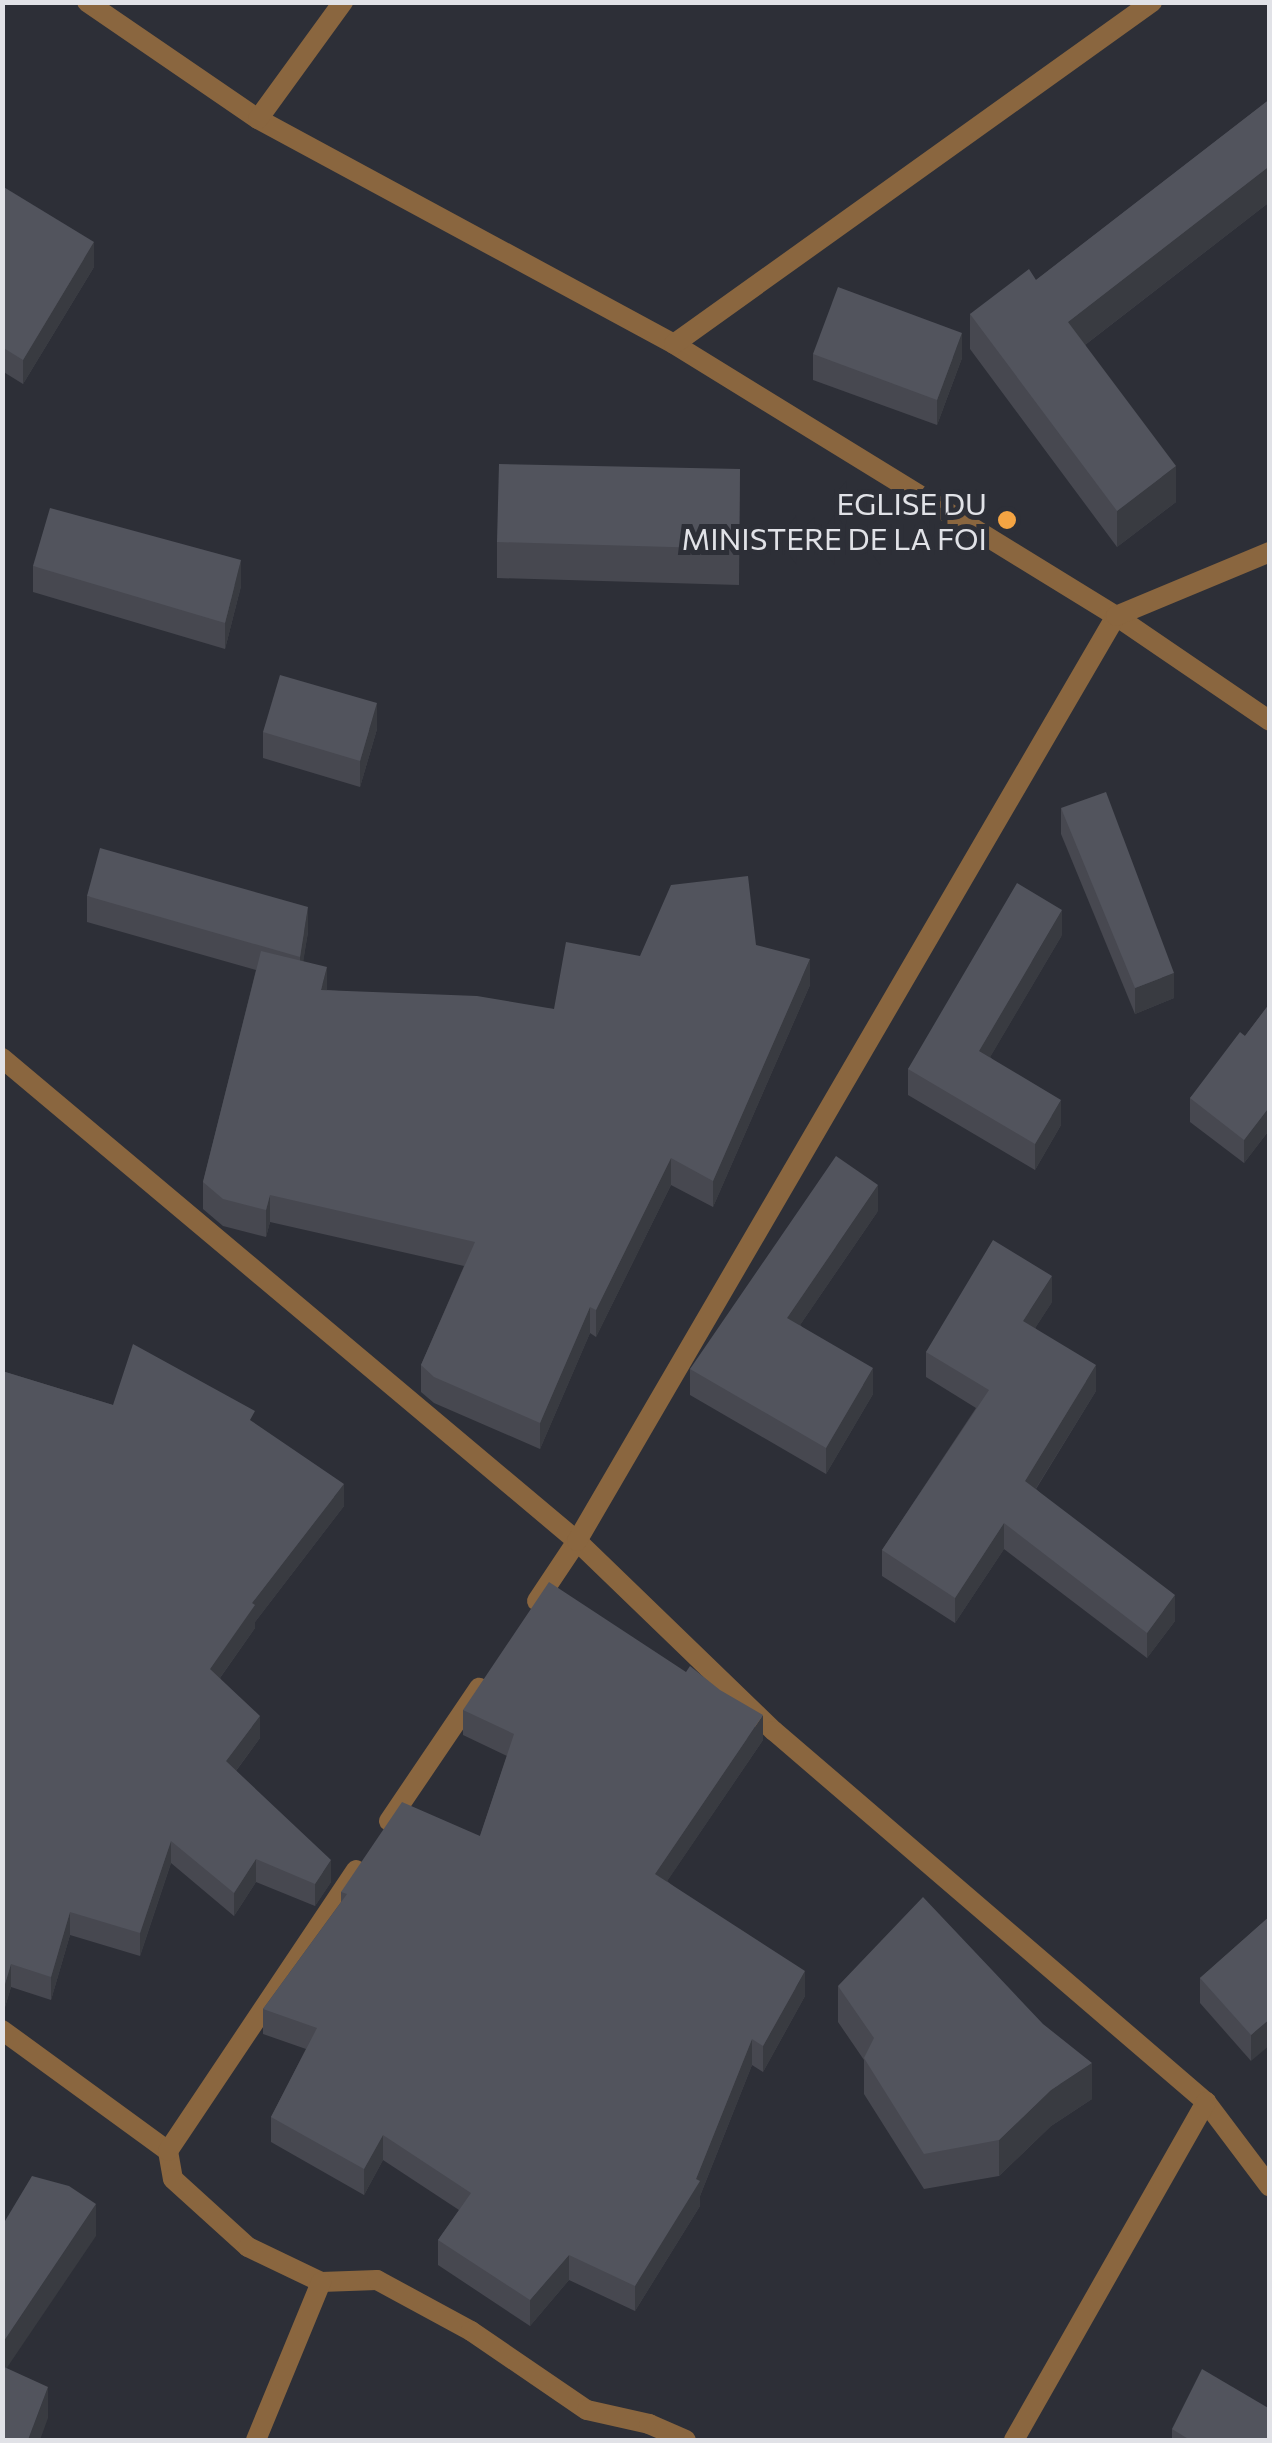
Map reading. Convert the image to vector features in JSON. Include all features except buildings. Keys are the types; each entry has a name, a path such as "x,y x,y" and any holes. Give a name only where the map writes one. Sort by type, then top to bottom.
{"street":[{"path":"87,2 258,119 674,344 1116,616 1270,722"},
{"path":"258,119 344,2"},
{"path":"674,344 1152,2"},
{"path":"522,1623 577,1541 1116,616 1270,552"},
{"path":"2,1058 577,1541 774,1730 1206,2102 1270,2187"},
{"path":"168,2151 489,1673"},
{"path":"2,2030 168,2151 173,2179 248,2246 321,2282 377,2280 471,2331 587,2410 649,2424 686,2440"},
{"path":"1014,2440 1206,2102"},
{"path":"256,2440 321,2282"}],"place":[{"name":"EGLISE DU MINISTERE DE LA FOI","path":"1007,520"}]}
